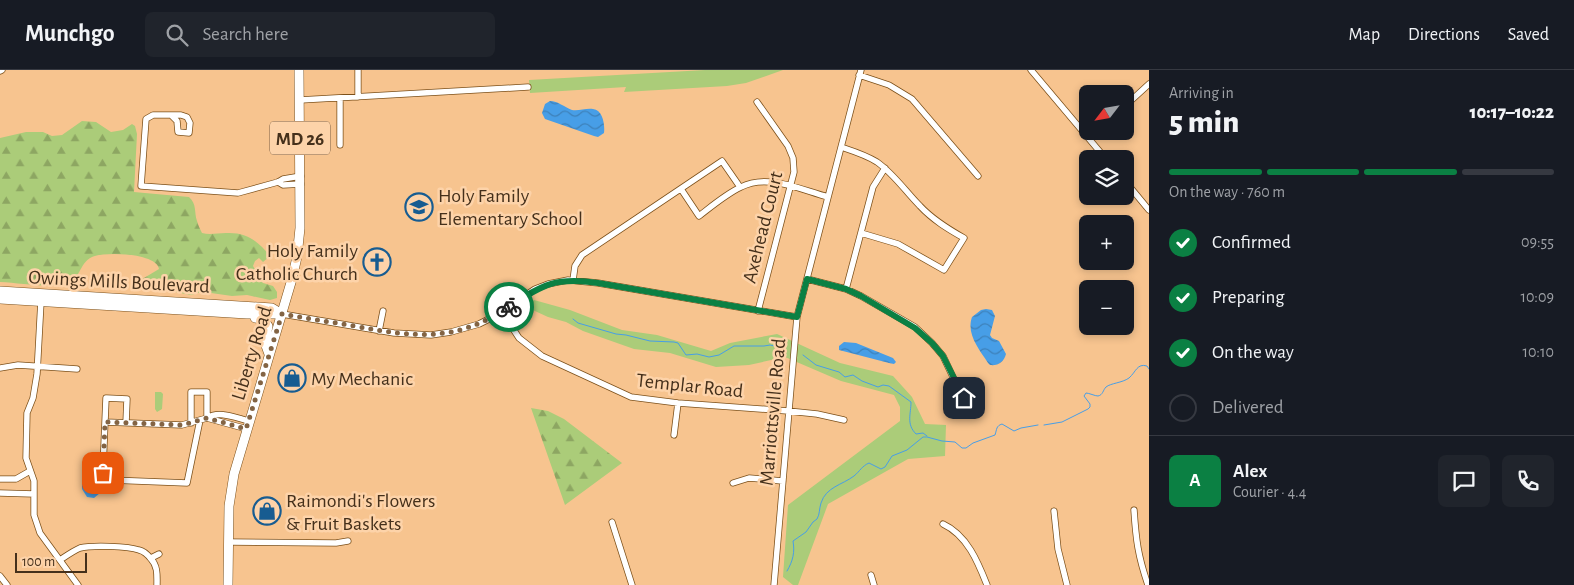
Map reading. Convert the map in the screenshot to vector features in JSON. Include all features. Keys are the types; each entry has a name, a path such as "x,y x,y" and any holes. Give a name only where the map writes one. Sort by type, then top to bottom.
{"main road":[{"name":"Liberty Road","path":"228,585 231,490 235,469 294,273 299,246 301,180 300,70"},
{"name":"Owings Mills Boulevard","path":"0,291 272,308 282,314"},
{"name":"Owings Mills Boulevard","path":"0,299 247,314 282,314"},
{"path":"247,314 250,318 263,319 267,323 269,329 265,343 269,355"}],"street":[{"path":"358,70 358,96"},
{"path":"1031,70 1079,126"},
{"path":"860,72 889,85 912,99 978,176"},
{"name":"Marriottsville Road","path":"774,585 797,317 860,72"},
{"path":"1134,98 1149,84"},
{"path":"300,100 528,87"},
{"path":"340,98 340,146"},
{"name":"Axehead Court","path":"757,102 788,146 793,158 794,172 758,311"},
{"path":"172,116 153,115 146,119 141,186 238,193 278,182 283,178 301,180"},
{"path":"1091,140 1099,150"},
{"path":"841,147 863,155 885,168 929,215 942,226 964,238 944,270 898,244 861,233"},
{"path":"573,280 575,266 582,256 722,161 740,187"},
{"path":"846,289 872,187 885,168"},
{"path":"681,189 699,216 740,187 757,182 772,182 828,197"},
{"path":"1134,192 1149,210"},
{"path":"807,279 846,289 915,328 943,356 964,398"},
{"path":"282,314 409,335 442,334 480,324 542,286 573,280 797,317"},
{"path":"41,301 38,366 26,421 26,458 34,481 34,515 40,533 78,585"},
{"path":"379,331 384,311"},
{"name":"Templar Road","path":"502,312 519,338 542,356 631,397 678,403 817,414 844,420"},
{"path":"0,368 18,365 78,369"},
{"path":"126,423 128,399 106,398 103,469 104,476 107,479 187,483 204,419 207,392 191,392 191,423"},
{"path":"674,435 678,403"},
{"path":"105,422 178,426 204,419 248,425"},
{"path":"0,479 16,478 30,471"},
{"path":"734,483 749,478 782,481"},
{"path":"0,493 34,494"},
{"path":"1054,510 1058,549 1067,585"},
{"path":"1134,510 1136,545 1148,585"},
{"path":"612,522 632,585"},
{"path":"942,524 956,531 965,542 977,562 987,585"},
{"path":"228,542 348,541"},
{"path":"60,560 79,549 92,547 140,550 151,558 156,569 157,585"},
{"path":"151,558 159,554"},
{"path":"871,574 874,585"},
{"path":"0,576 7,585"}],"green space":[{"path":"705,70 783,70 746,83 727,86 624,92 626,87 530,93 529,80"},
{"path":"82,121 96,122 111,132 123,130 132,124 135,126 137,134 134,192 189,197 194,205 197,221 202,233 233,233 256,241 270,256 263,262 259,258 253,266 263,283 273,286 277,292 277,298 270,300 247,295 232,296 198,293 191,295 165,290 147,290 139,286 139,281 159,269 156,264 140,257 118,254 92,257 84,263 77,276 66,284 42,285 0,282 0,138 26,132 43,132 52,136 62,135"},
{"path":"534,300 570,310 622,330 657,335 711,351 730,343 777,334 840,363 893,376 912,397 925,424 946,425 945,456 908,459 828,504 798,585 793,585 783,577 788,505 900,421 900,407 894,395 841,381 785,357 749,365 716,367 670,353 634,349 583,331 566,322 548,317 524,306"},
{"path":"155,392 163,394 162,409 157,412 155,409"},
{"path":"531,408 548,411 564,419 622,463 565,505"}],"water":[{"path":"550,101 572,110 596,110 603,118 604,133 598,137 545,119 542,113 545,104"},
{"path":"981,310 992,310 995,316 990,335 999,341 1006,354 1002,361 996,365 988,363 977,347 972,335 972,317"},
{"path":"844,342 856,343 893,358 896,362 894,364 889,363 839,350 839,346"},
{"path":"84,481 93,481 100,490 100,493 94,498 87,497 82,489"}],"waterway":[{"path":"573,319 578,323 616,334 650,341 678,343 686,355 697,354 709,357 719,355 734,346 770,345 784,348"},
{"path":"803,355 816,365 839,372 845,377 853,375 862,381 878,387 883,385 889,386 911,402 911,426 916,434 923,433 927,436"},
{"path":"1044,425 1062,422 1088,409 1090,404 1084,396 1086,393 1100,395 1106,387 1129,378 1139,367 1144,365 1149,369"},
{"path":"787,571 793,556 793,541 806,532 817,519 823,498 830,490 854,476 867,464 869,463 881,469 885,467 892,456 907,450 923,437 955,442 962,448 966,448 973,443 995,435 998,427 1002,424 1014,431 1038,425"}],"way so far":[{"path":"103,473 105,422 186,425 207,418 246,429 282,314 394,333 420,335 442,334 480,324 509,307"}],"place":[{"name":"Holy Family Elementary School","path":"419,207"},
{"name":"Holy Family Catholic Church","path":"377,262"},
{"name":"My Mechanic","path":"292,378"},
{"name":"Raimondi's Flowers & Fruit Baskets","path":"267,511"}],"route":[{"path":"509,307 542,286 573,280 797,317 807,279 846,289 915,328 943,356 964,398"}]}
